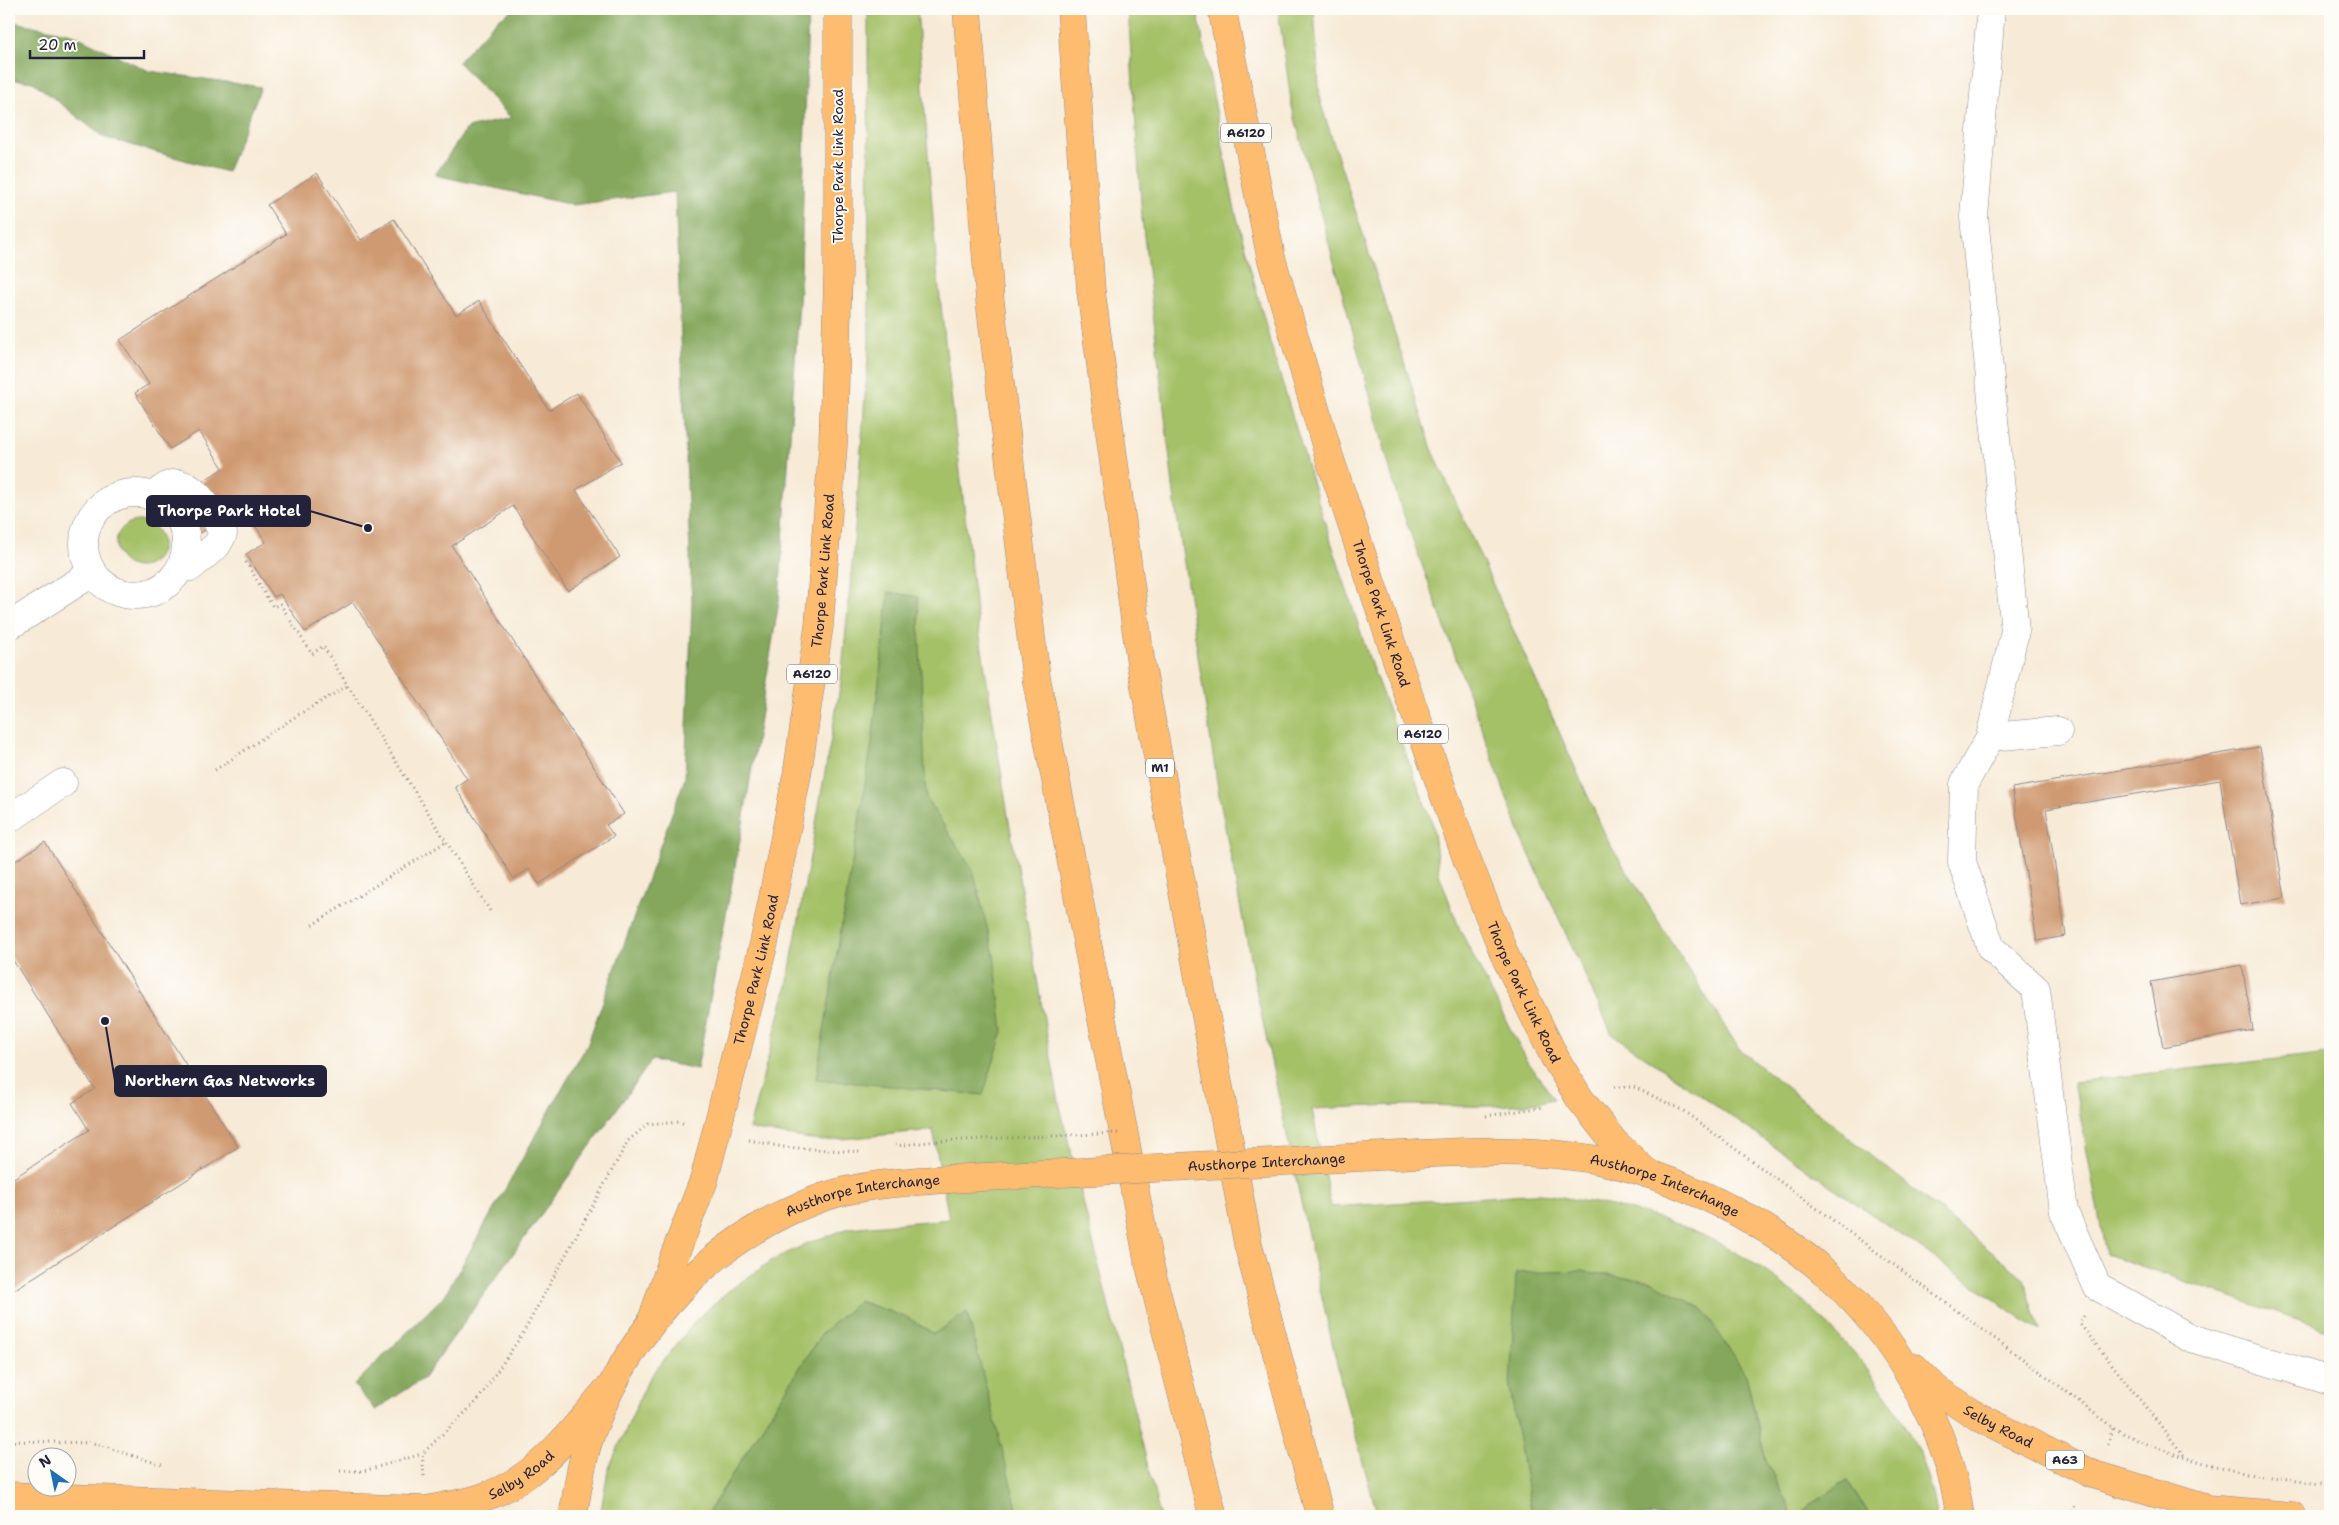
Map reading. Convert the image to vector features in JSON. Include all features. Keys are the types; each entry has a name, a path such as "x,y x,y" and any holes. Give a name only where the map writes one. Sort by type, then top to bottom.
{"main road":[{"name":"Thorpe Park Link Road","path":"652,1320 673,1259 704,1180 718,1133 764,943 797,775 820,626 833,446 838,274 838,9"},
{"path":"967,9 990,301 1036,678 1148,1259 1213,1516"},
{"name":"M1","path":"1071,9 1091,291 1141,665 1248,1244 1320,1516"},
{"name":"Thorpe Park Link Road","path":"1222,9 1271,257 1329,456 1410,699 1468,862 1506,958 1555,1058 1580,1099 1608,1135 1648,1174"},
{"name":"Austhorpe Interchange","path":"574,1516 579,1478 592,1429 612,1383 652,1320 704,1267 741,1239 780,1216 823,1198 857,1188 947,1179 1419,1154 1538,1152 1593,1160 1648,1174 1709,1200 1749,1220 1787,1244 1828,1275 1875,1326 1906,1368 1930,1414 1948,1463 1960,1516"},
{"name":"Selby Road","path":"1875,1326 1936,1389 1977,1416 2092,1474 2208,1509 2292,1516"},
{"name":"Selby Road","path":"9,1496 425,1510 479,1499 518,1482 555,1453 612,1383"}],"lane":[{"path":"1991,9 1974,217 2015,631 1990,737 1964,784 1962,862 1991,948 2036,989 2064,1212 2097,1286 2188,1337 2330,1381"},
{"path":"152,497 171,484 183,483 192,488 218,522 224,534 217,545 191,567"},
{"path":"128,493 152,497 161,500 174,511 182,525 186,541 184,558 177,573 166,585 151,593 134,595 118,592 103,584 92,572 85,557 84,540 88,523 98,509 112,499 128,493"},
{"path":"9,626 92,572"},
{"path":"1990,737 2058,730"},
{"path":"9,819 63,783"}],"path":[{"path":"224,534 233,540 273,607 280,604 312,654 324,646 490,911"},
{"path":"215,770 298,715 349,686"},
{"path":"312,925 447,841"},
{"path":"336,1470 364,1471 422,1454 478,1400 513,1348 628,1141 648,1124 680,1121 718,1133 783,1147 870,1151"},
{"path":"887,1148 937,1141"},
{"path":"2097,1286 2080,1324 2186,1458"},
{"path":"2113,1428 2144,1443 2186,1458 2247,1474 2330,1484"},
{"path":"9,1441 93,1443 162,1466 172,1466"},
{"path":"422,1454 424,1477"},
{"path":"2069,1516 2074,1507"}],"green space":[{"path":"514,9 808,9 801,273 779,601 742,829 697,1069 652,1060 424,1378 375,1410 354,1385 445,1295 587,1045 685,778 692,603 675,192 573,205 435,175 467,128 511,118 458,62 496,21"},
{"path":"868,9 917,9 937,271 976,611 1008,816 1059,1103 1160,1516 996,1516 952,1322 934,1334 908,1318 822,1333 706,1516 600,1516 608,1470 648,1380 697,1319 727,1292 771,1261 808,1243 849,1228 949,1219 933,1130 822,1141 749,1129 787,986 841,682 869,345"},
{"path":"1128,9 1197,9 1234,206 1270,342 1321,511 1372,667 1433,825 1439,874 1460,930 1524,1056 1554,1099 1499,1106 1396,1105 1312,1109 1331,1207 1542,1194 1630,1210 1668,1221 1704,1236 1737,1253 1769,1274 1828,1325 1856,1356 1884,1391 1908,1430 1927,1472 1937,1516 1869,1516 1847,1480 1811,1503 1801,1516 1793,1516 1766,1461 1746,1375 1510,1387 1532,1516 1378,1516 1344,1395 1311,1249 1257,994 1219,795 1175,503 1142,218"},
{"path":"1278,9 1314,9 1320,101 1432,449 1609,843 1739,1049 2024,1278 2040,1331 1612,1034 1520,834 1398,499 1292,107"},
{"path":"9,21 72,34 149,71 261,87 227,172 103,137 33,82 9,79"},
{"path":"139,521 152,525 158,531 162,544 158,557 152,563 139,567 126,563 120,557 116,544 120,531 126,525"},
{"path":"889,592 918,597 926,798 973,870 994,955 1003,1031 983,1095 816,1079 872,743"},
{"path":"2330,1053 2330,1331 2106,1254 2074,1082"},
{"path":"1582,1271 1653,1282 1703,1309 1746,1375 1766,1461 1793,1516 1532,1516 1510,1387 1516,1273"},
{"path":"859,1301 908,1318 934,1334 967,1312 1019,1516 706,1516 822,1333"},
{"path":"1847,1480 1869,1516 1801,1516 1811,1503"}],"building":[{"path":"317,173 361,240 394,219 456,315 479,301 549,410 577,393 621,462 576,490 620,557 568,591 513,506 452,546 624,814 606,825 614,836 539,884 529,869 514,879 455,787 467,779 353,602 305,632 280,594 274,597 246,554 266,542 242,506 199,534 176,499 223,468 199,431 170,449 135,393 149,384 120,340 286,234 267,205"},
{"path":"2260,747 2285,898 2240,905 2220,780 2046,809 2066,936 2037,941 2012,788"},
{"path":"45,842 238,1147 9,1293 9,1181 89,1130 72,1103 95,1089 9,954 9,865"},
{"path":"2242,965 2253,1030 2163,1047 2151,982"}],"place":[{"name":"Thorpe Park Hotel","path":"368,528"},
{"name":"Northern Gas Networks","path":"105,1021"}]}
